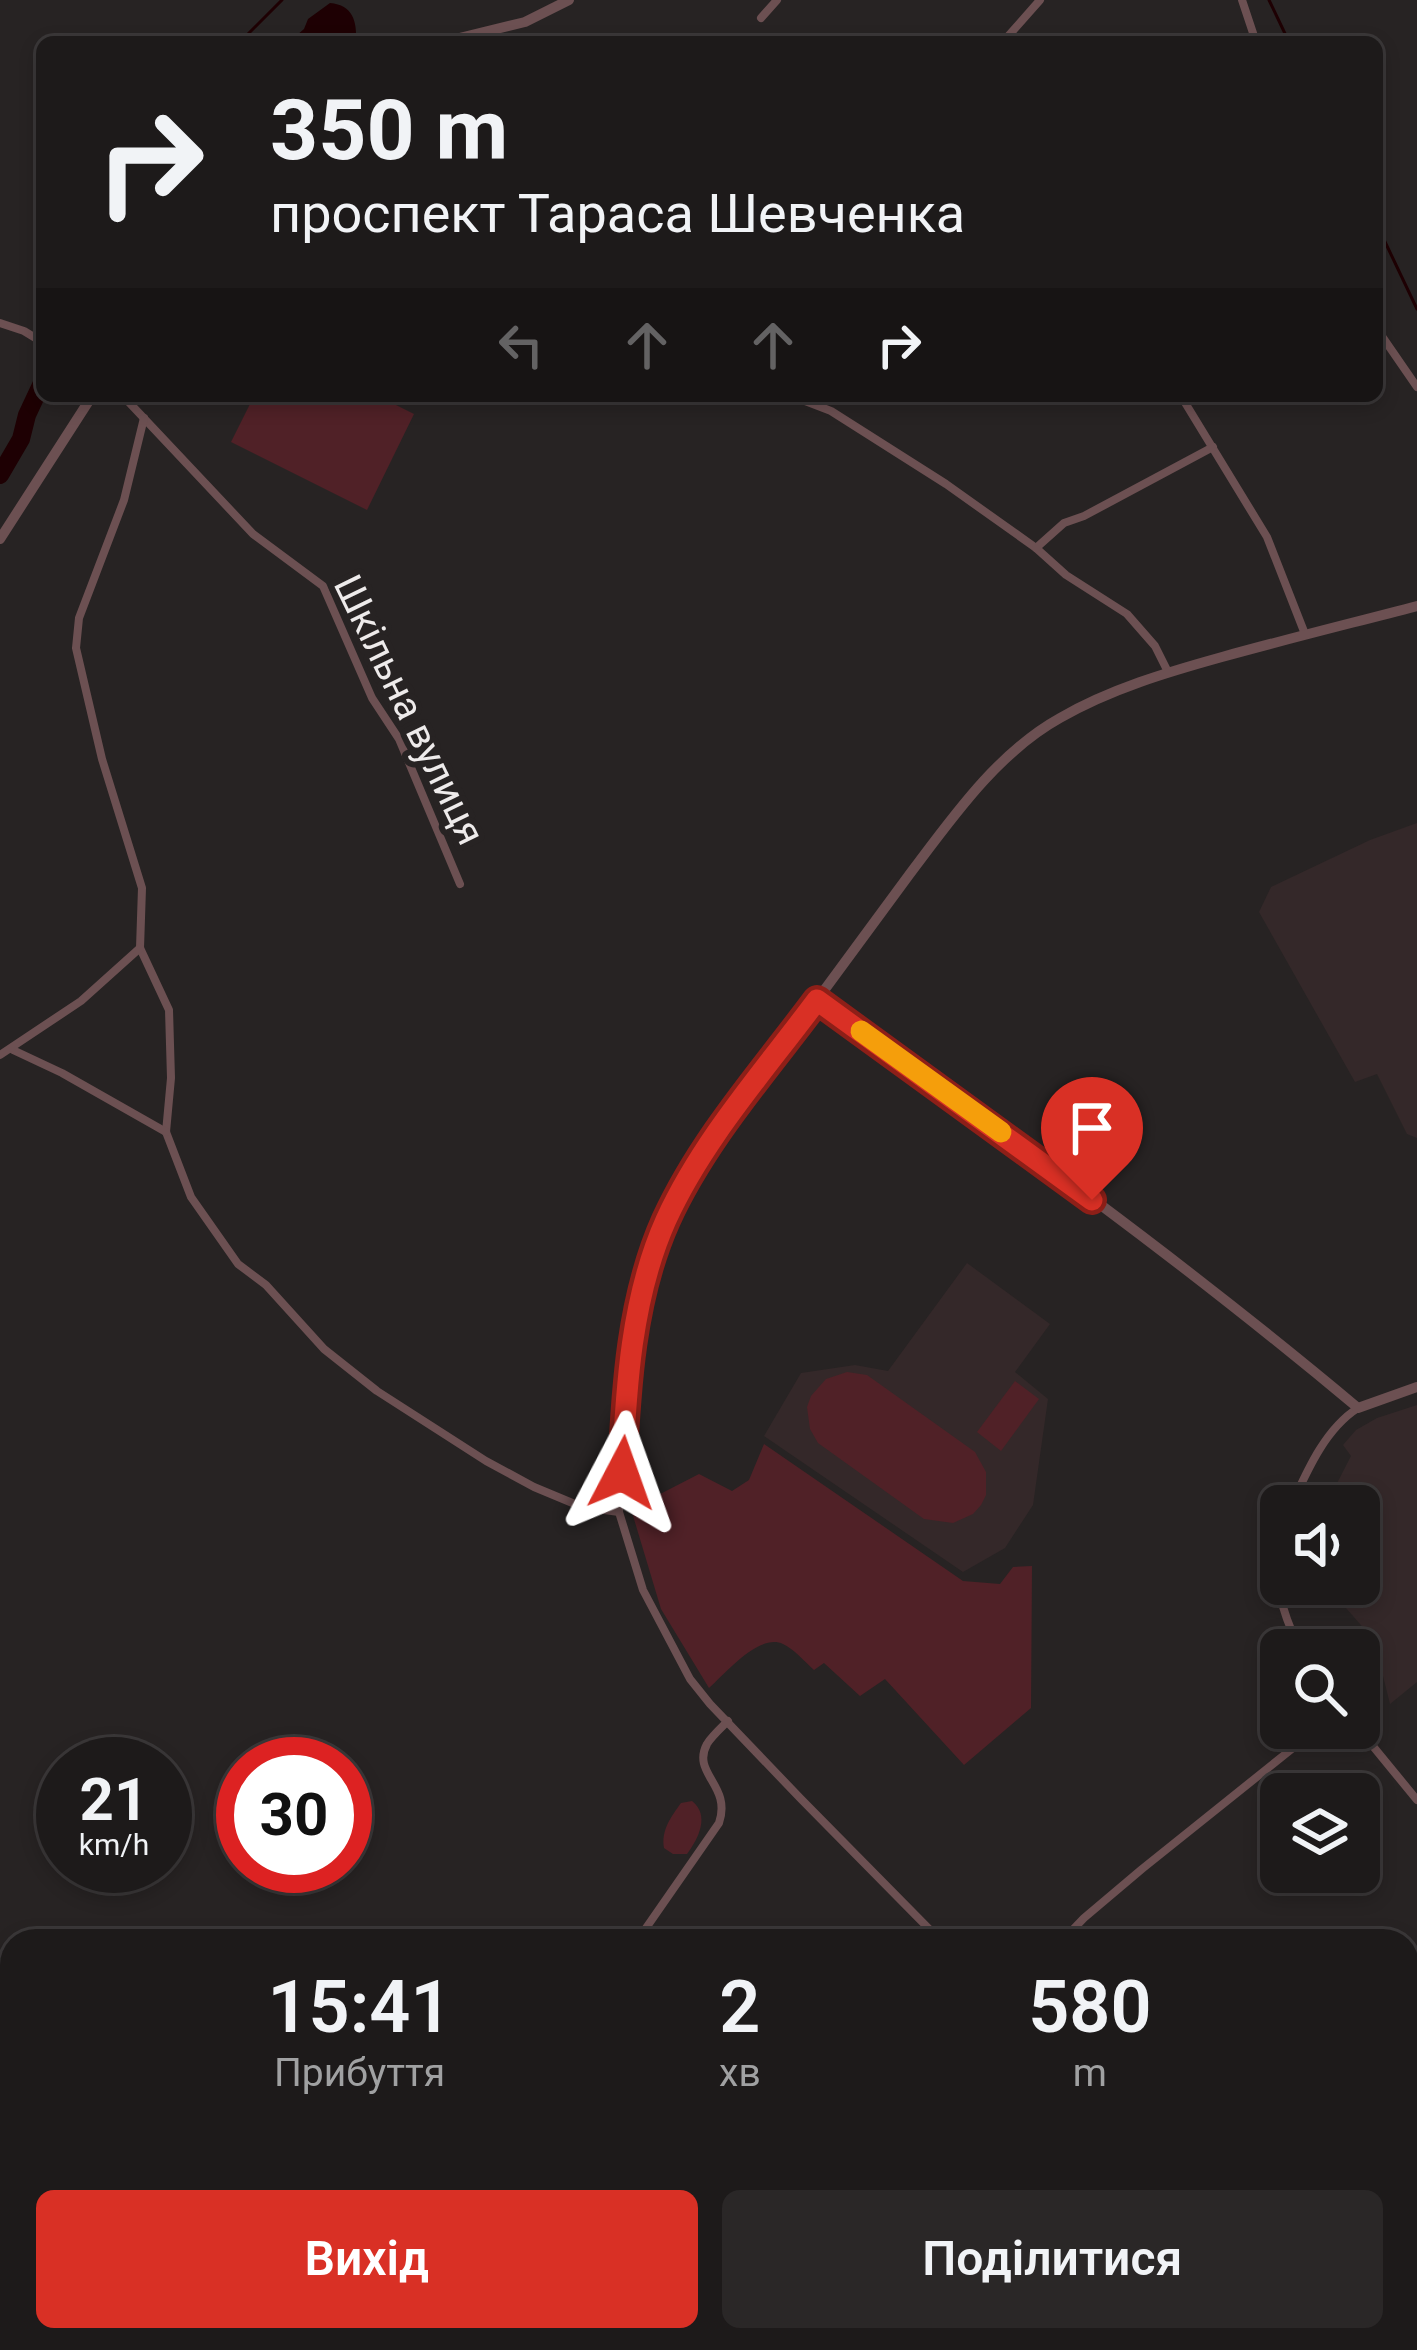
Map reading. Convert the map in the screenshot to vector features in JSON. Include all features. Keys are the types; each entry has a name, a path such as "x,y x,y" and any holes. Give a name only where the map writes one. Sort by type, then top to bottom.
{"street":[{"path":"469,36 525,22 568,0"},
{"path":"761,18 777,0"},
{"path":"1008,36 1040,0"},
{"path":"1243,0 1254,36"},
{"path":"0,323 36,338"},
{"path":"1383,338 1417,387"},
{"path":"0,539 88,402"},
{"name":"Шкільна вулиця","path":"129,402 253,534 323,586 372,698 399,740 460,884"},
{"path":"808,402 831,411 946,484 1066,575 1127,614 1155,646 1168,672"},
{"path":"831,411 835,402"},
{"path":"1185,402 1267,537 1303,630"},
{"path":"144,418 124,500 79,618 76,648 102,759 142,888 140,948 170,1010 166,1132 191,1197 238,1264 266,1285 324,1348 377,1391 534,1487 582,1507 620,1512"},
{"path":"1036,548 1064,523 1213,447"},
{"path":"929,1929 710,1704 690,1678 643,1589 620,1512 631,1352 666,1221 707,1148 948,823 1001,764 1059,718 1168,672 1303,630 1417,606"},
{"path":"0,1055 81,1001 140,948"},
{"path":"817,1000 1178,1264 1358,1408"},
{"path":"12,1049 166,1132"},
{"path":"1301,1485 1340,1421 1358,1408 1417,1387"},
{"path":"645,1929 724,1807 703,1759 708,1741 728,1721"},
{"path":"1073,1929 1292,1749"},
{"path":"1375,1749 1417,1800"}],"shaded area":[{"path":"330,3 344,7 352,15 356,36 296,36 308,19"},
{"path":"251,402 390,402 414,414 367,510 231,442"},
{"path":"1417,823 1417,1138 1407,1134 1377,1074 1355,1082 1259,912 1271,887"},
{"path":"967,1263 1050,1324 1015,1372 1048,1399 1033,1505 1005,1548 963,1572 764,1436 801,1373 855,1365 888,1371"},
{"path":"847,1372 867,1375 975,1452 986,1472 986,1495 973,1514 953,1523 924,1519 818,1443 810,1429 807,1407 811,1396 826,1379"},
{"path":"1015,1381 1039,1399 1001,1451 977,1432"},
{"path":"1417,1405 1417,1682 1390,1704 1380,1664 1380,1629 1364,1629 1343,1605 1380,1605 1380,1485 1336,1485 1351,1456 1343,1445 1356,1430"},
{"path":"764,1444 963,1581 1000,1584 1013,1567 1032,1566 1031,1708 964,1765 885,1679 860,1696 824,1663 814,1670 783,1644 754,1649 709,1688 661,1609 631,1509 699,1474 732,1491 749,1480"},
{"path":"692,1801 700,1813 699,1834 687,1854 673,1854 664,1848 665,1830 681,1803"}],"waterway":[{"path":"246,36 282,0"},
{"path":"1269,0 1286,36"},
{"path":"1383,238 1417,309"},
{"path":"0,475 21,439 36,396"}],"slow traffic":[{"path":"861,1031 1001,1132"}],"route":[{"path":"622,1473 631,1352 666,1221 707,1148 817,1000 1092,1200"}]}
